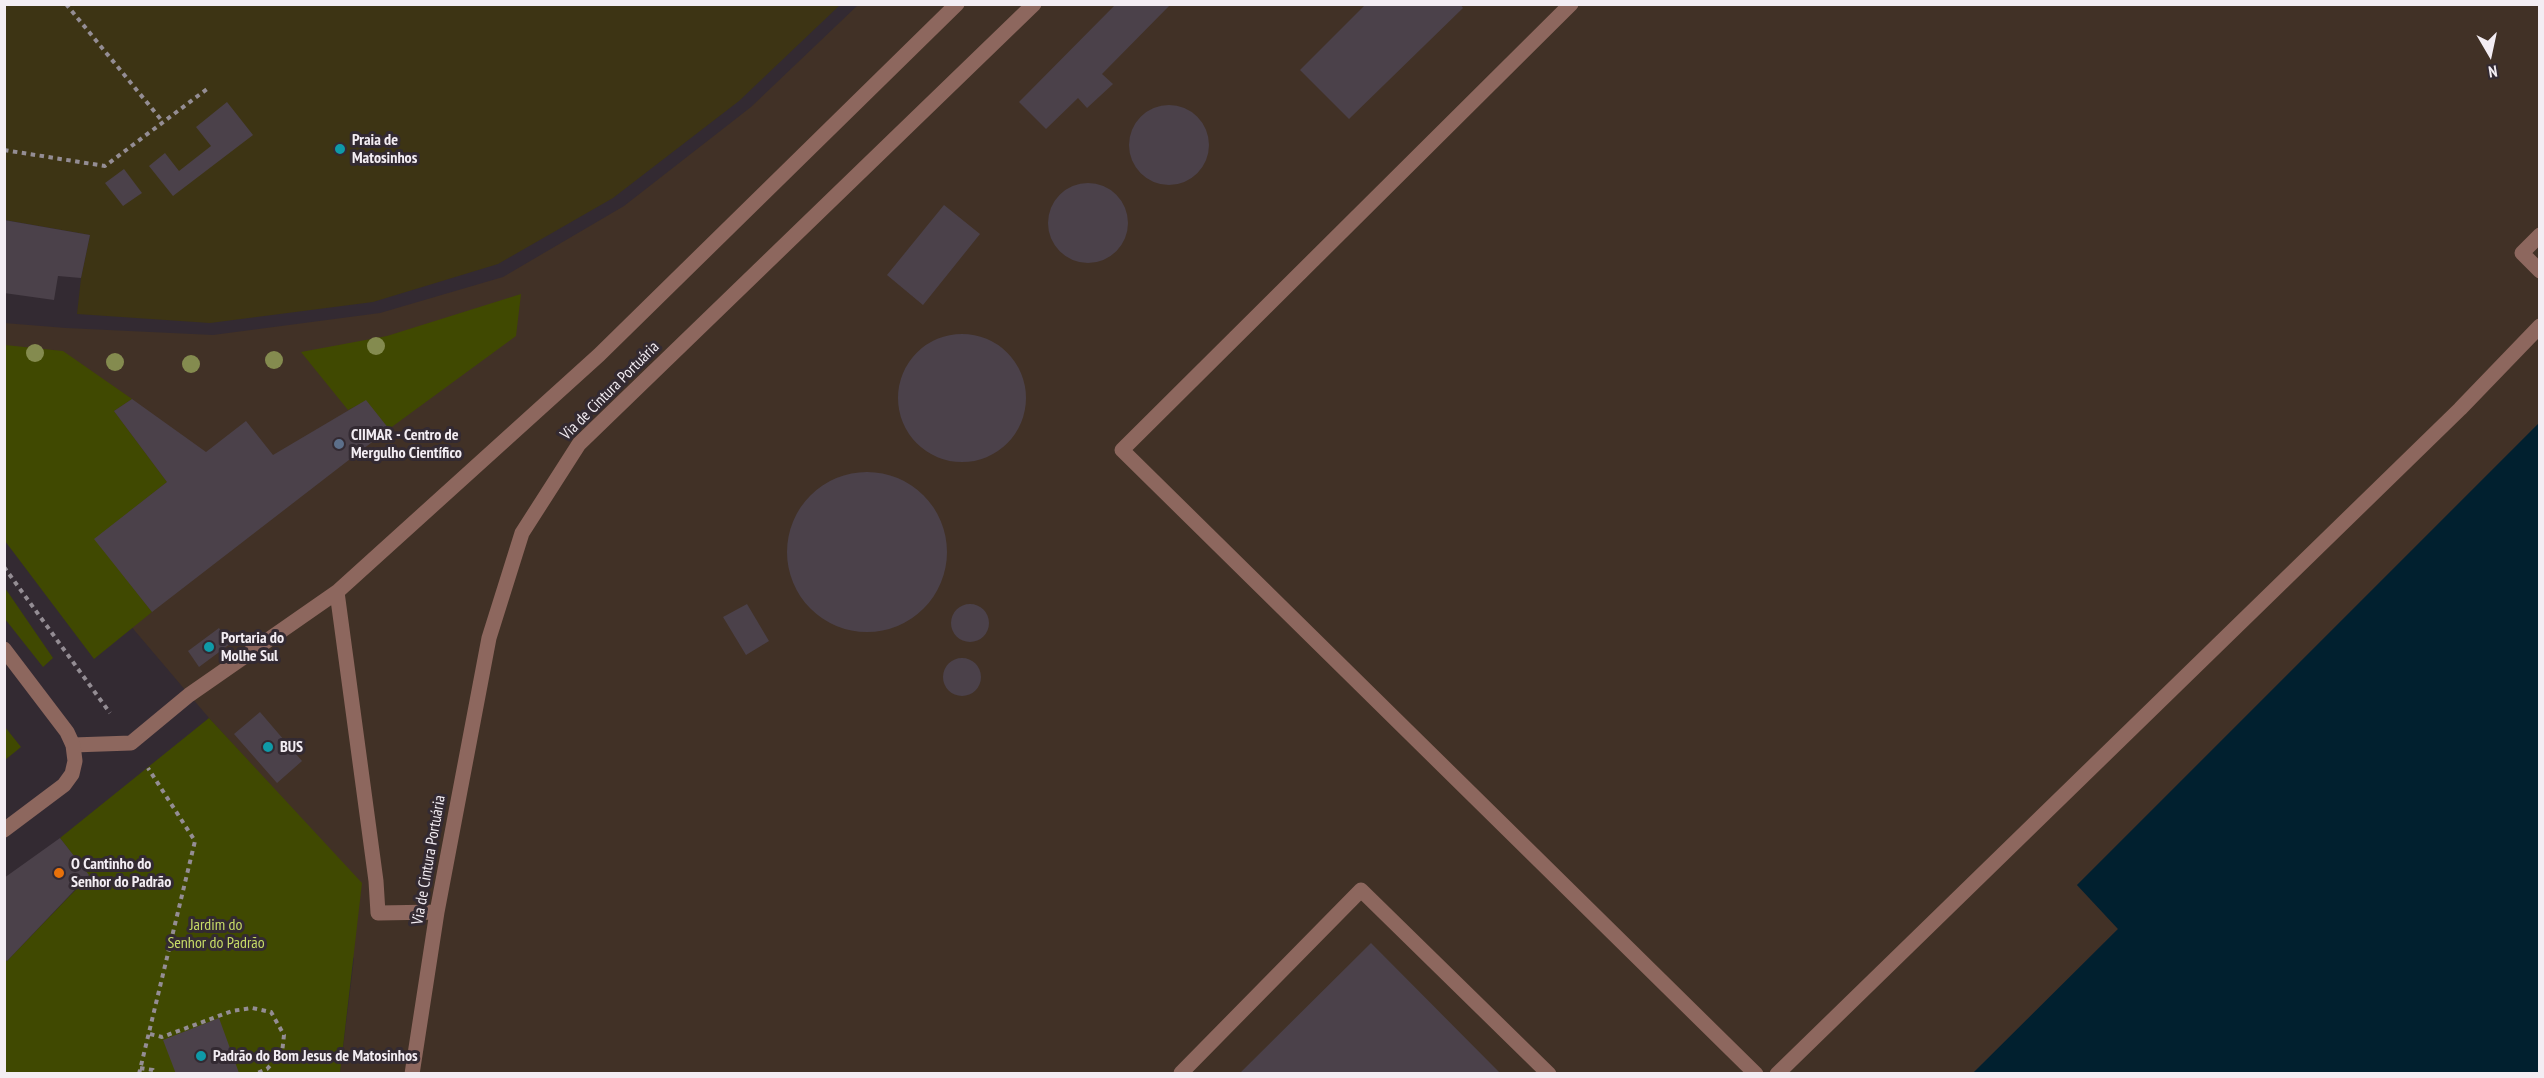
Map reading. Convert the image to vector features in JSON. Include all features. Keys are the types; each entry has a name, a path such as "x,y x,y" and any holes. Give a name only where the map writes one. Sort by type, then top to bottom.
{"street":[{"path":"70,739 131,743 189,695 337,592 599,355 957,4"},
{"name":"Via de Cintura Portuária","path":"412,1074 437,912 489,638 522,533 579,444 1034,4"},
{"path":"1571,4 1122,450 1756,1074"},
{"path":"2540,235 2522,253 2540,271"},
{"path":"1777,1074 2460,409 2540,326"},
{"path":"337,592 376,881 378,913 437,912"},
{"path":"4,649 70,739 75,761 72,774 64,785 4,830"},
{"path":"1181,1073 1361,890 1549,1074"}],"path":[{"path":"66,4 163,122"},
{"path":"4,150 105,166 207,89"},
{"path":"4,567 131,743 195,841 139,1074"},
{"path":"150,1034 162,1037 232,1011 252,1008 271,1011 284,1035 282,1053 267,1069 255,1074"},
{"path":"140,1068 153,1070 156,1074"}],"shaded area":[{"path":"858,5 2539,5 2539,423 2077,885 2118,929 1973,1073 340,1073 354,959 271,786 209,718 5,478 4,323 213,335 380,313 503,277 624,206 751,107"}],"green space":[{"path":"521,294 516,336 389,429 366,401 348,410 301,352 387,336"},
{"path":"5,345 63,351 132,399 114,411 167,482 95,539 152,612 94,659 5,541"},
{"path":"5,588 53,658 43,667 5,619"},
{"name":"Jardim do Senhor do Padrão","path":"209,718 362,883 340,1073 5,1073 4,958 7,961 89,876 60,838"},
{"path":"5,727 21,747 4,760"}],"sand":[{"name":"Praia de Matosinhos","path":"4,5 840,5 739,101 613,198 498,264 373,302 210,323 77,314 81,278 90,235 5,220"}],"water":[{"path":"2539,423 2539,1073 1973,1073 2118,929 2077,885"}],"building":[{"path":"1116,4 1171,4 1102,74 1113,84 1087,108 1078,98 1046,129 1019,102"},
{"path":"1366,4 1460,4 1463,8 1349,119 1300,70"},
{"path":"227,102 253,135 173,196 149,166 165,153 179,171 211,146 196,127"},
{"path":"1169,105 1184,108 1197,117 1206,130 1209,145 1206,160 1197,173 1184,182 1169,185 1154,182 1141,173 1132,160 1129,145 1132,130 1141,117 1154,108"},
{"path":"124,169 142,193 123,206 105,183"},
{"path":"1088,183 1103,186 1116,195 1125,208 1128,223 1125,238 1116,251 1103,260 1088,263 1073,260 1060,251 1051,238 1048,223 1051,208 1060,195 1073,186"},
{"path":"944,205 980,234 923,305 887,275"},
{"path":"4,220 90,235 81,278 58,276 54,300 4,293"},
{"path":"962,334 986,339 1007,353 1021,374 1026,398 1021,422 1007,443 986,457 962,462 938,457 917,443 903,422 898,398 903,374 917,353 938,339"},
{"path":"132,399 206,452 246,421 273,455 366,400 389,429 152,612 94,539 167,482 114,411"},
{"path":"867,472 883,473 898,478 912,485 924,495 934,507 941,521 946,536 946,568 941,583 934,597 924,609 912,619 898,626 883,631 867,632 851,631 836,626 822,619 810,609 800,597 793,583 788,568 787,552 788,536 793,521 800,507 810,495 822,485 836,478 851,473"},
{"path":"747,604 769,641 746,655 723,617"},
{"path":"970,604 983,610 989,623 983,636 970,642 957,636 951,623 957,610"},
{"name":"Portaria do Molhe Sul","path":"219,628 230,644 199,667 188,651"},
{"path":"962,658 969,659 975,664 980,670 980,684 975,690 969,695 962,696 955,695 949,690 944,684 943,677 944,670 949,664 955,659"},
{"name":"BUS","path":"260,712 302,761 277,783 234,734"},
{"path":"60,838 89,875 7,961 4,958 4,878"},
{"path":"1371,943 1501,1074 1239,1074"},
{"name":"Padrão do Bom Jesus de Matosinhos","path":"219,1018 239,1073 176,1074 163,1040"}],"place":[{"name":"Praia de Matosinhos","path":"340,149"},
{"name":"CIIMAR - Centro de Mergulho Científico","path":"339,444"},
{"name":"Portaria do Molhe Sul","path":"209,647"},
{"name":"BUS","path":"268,747"},
{"name":"O Cantinho do Senhor do Padrão","path":"59,873"},
{"name":"Padrão do Bom Jesus de Matosinhos","path":"201,1056"}]}
